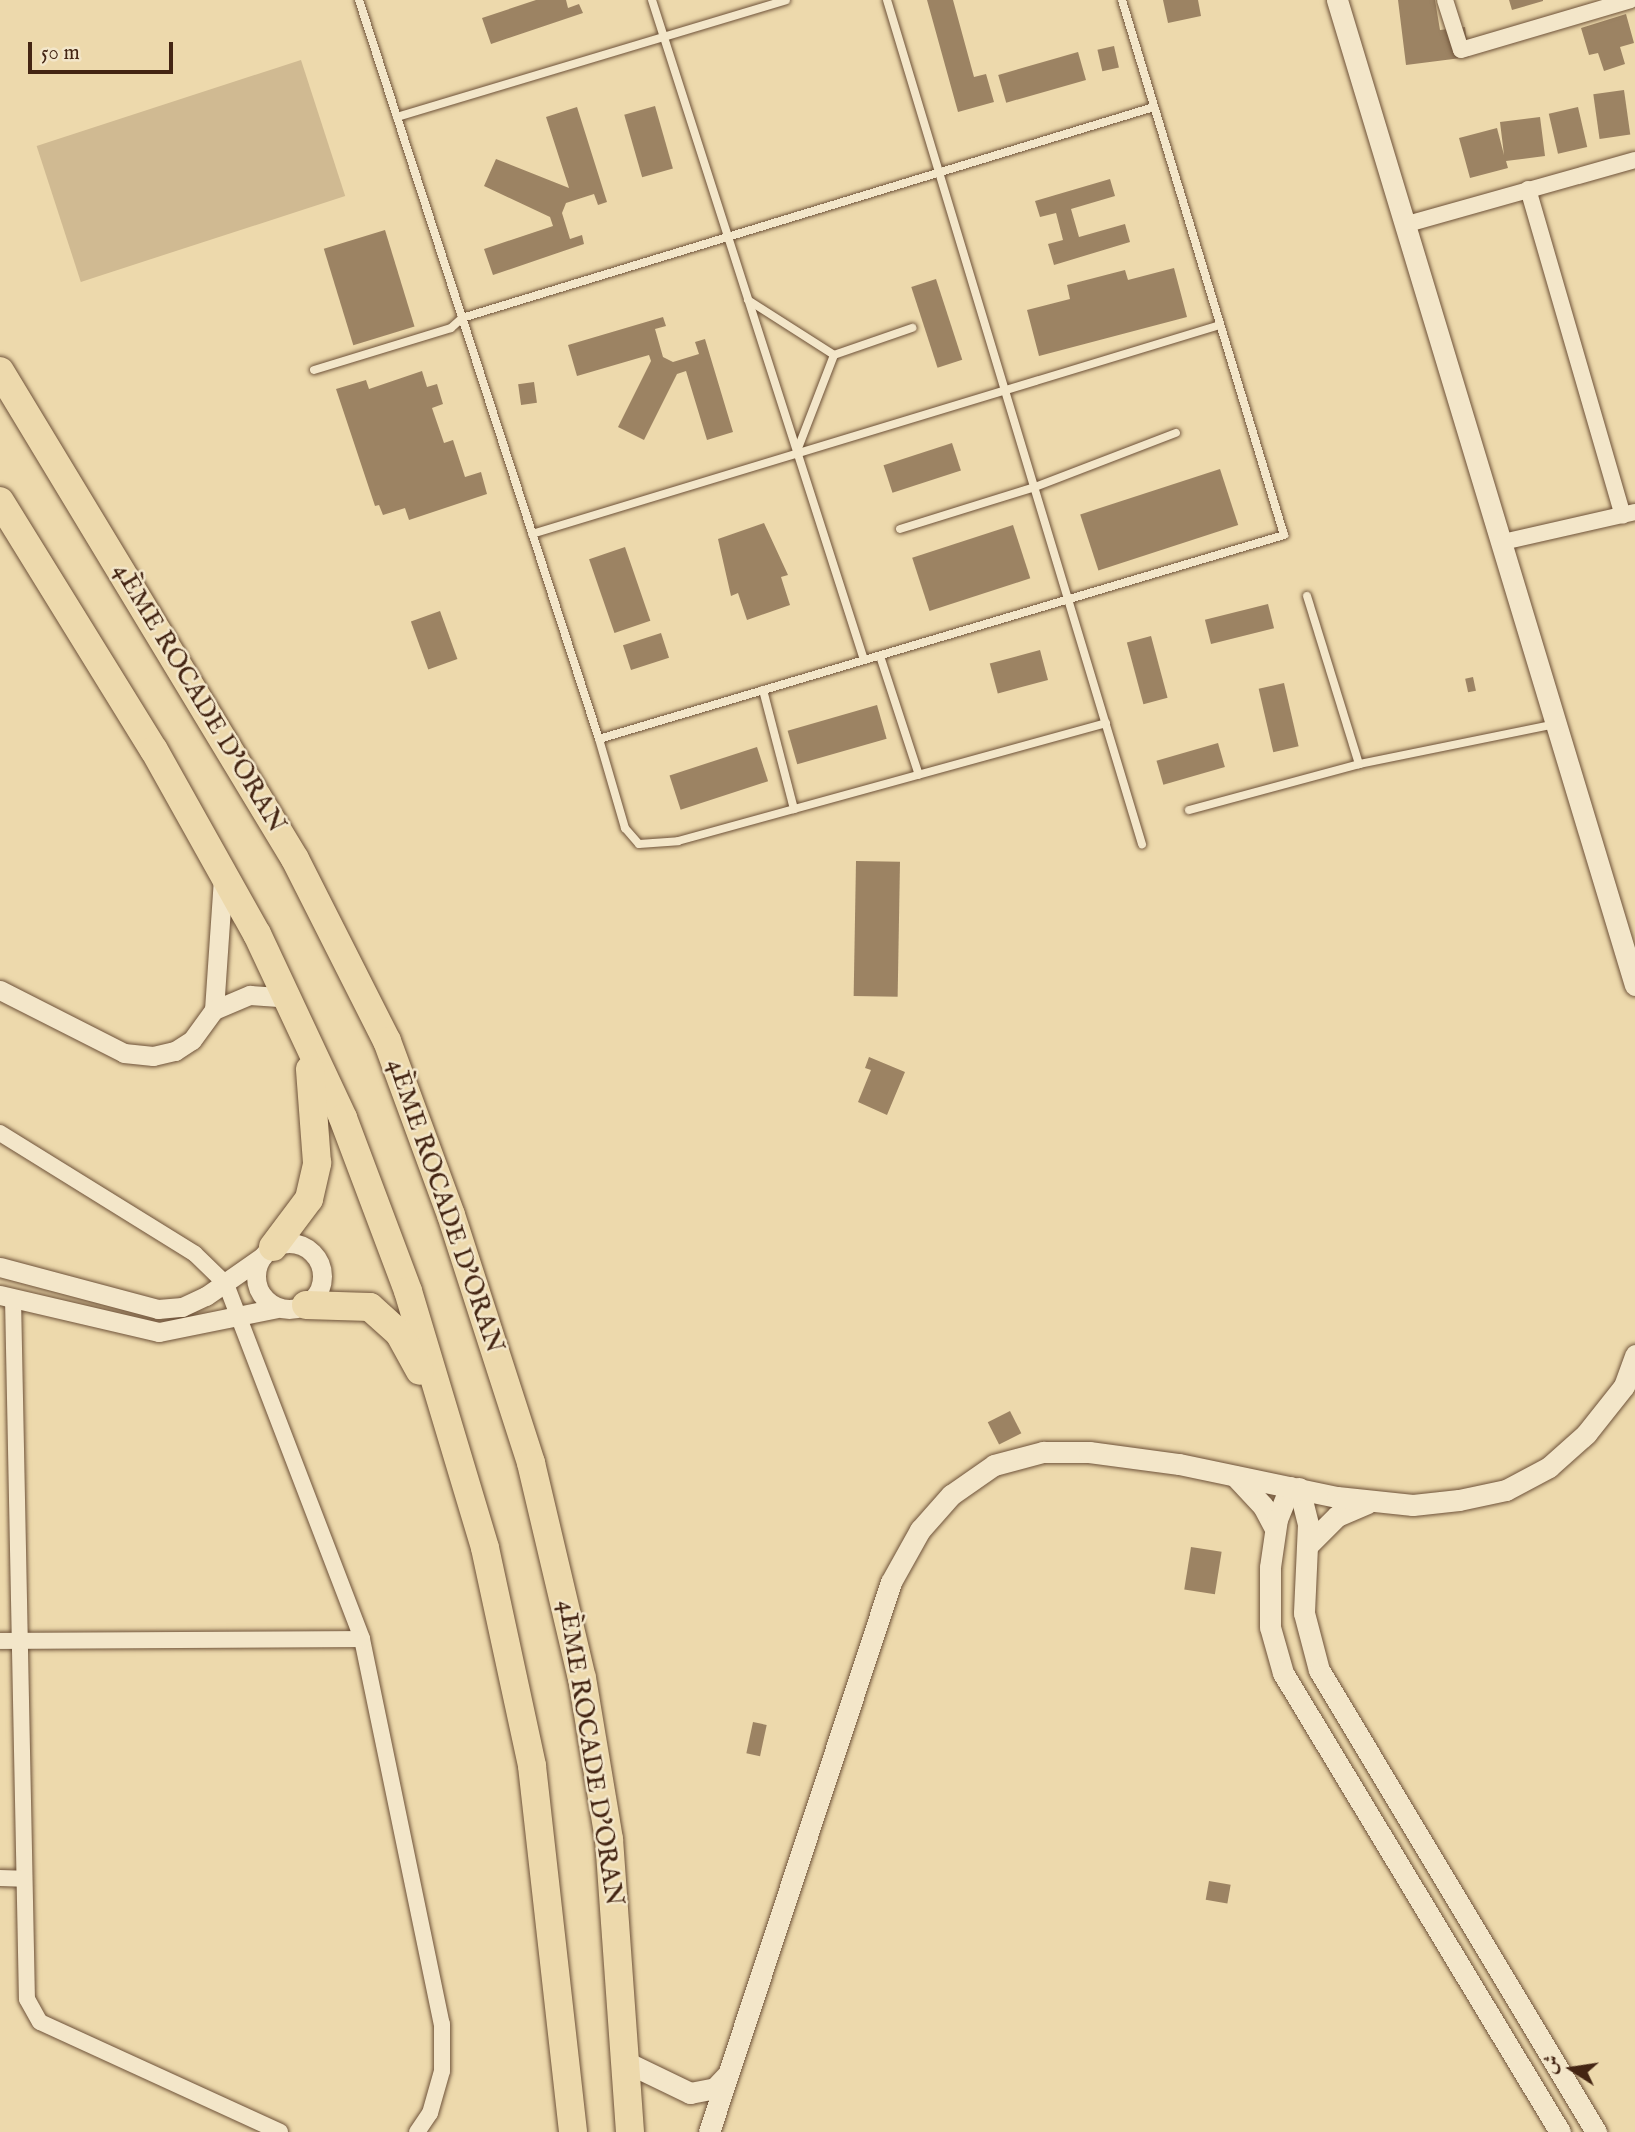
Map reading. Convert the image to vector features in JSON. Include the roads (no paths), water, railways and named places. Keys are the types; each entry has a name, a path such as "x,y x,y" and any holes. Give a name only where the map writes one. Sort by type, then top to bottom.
{"highway":[{"name":"4ÈME ROCADE D'ORAN","path":"0,371 295,859 387,1041 447,1202 531,1462 582,1678 610,1839 628,2063 630,2132"},
{"path":"0,501 223,872 293,1005 368,1179 455,1439 488,1561 532,1766 573,2132"},
{"path":"267,1252 309,1199 317,1163 317,1112 293,1005"},
{"path":"306,1306 357,1303 383,1314 399,1333 455,1439"}],"main road":[{"path":"1337,0 1635,985"},
{"path":"709,2132 879,1614 920,1530 951,1495 994,1465 1043,1452 1129,1456 1376,1501 1459,1500 1506,1490 1549,1467 1586,1434 1624,1386 1635,1355"},
{"path":"1233,1475 1263,1506 1275,1529"},
{"path":"1294,1487 1275,1529 1270,1627 1283,1673 1560,2132"},
{"path":"1294,1487 1308,1514 1304,1613 1319,1670 1596,2132"},
{"path":"1308,1545 1337,1516 1376,1501"},
{"path":"628,2063 690,2093 709,2091 727,2075"}],"street":[{"path":"1445,0 1461,50 1631,0"},
{"path":"1404,225 1635,160"},
{"path":"1503,542 1629,514 1528,189"},
{"path":"214,1010 223,872"},
{"path":"0,990 101,1044 153,1056 192,1040 214,1010 250,995 293,1005"},
{"path":"0,1133 195,1254 226,1284 235,1314 362,1639 442,2024 442,2071 430,2113 416,2132"},
{"path":"0,1267 158,1309 182,1307 226,1284 267,1252 296,1243 316,1255 321,1288 306,1306 235,1314 159,1332 7,1297 7,1447 17,1642 27,1999 40,2022 281,2132"},
{"path":"267,1252 257,1286 277,1308"},
{"path":"0,1642 362,1639"},
{"path":"0,1878 23,1879"}],"lane":[{"path":"359,0 599,739 625,828 639,844 678,841 1106,723"},
{"path":"652,0 864,660"},
{"path":"397,117 786,0"},
{"path":"887,0 1142,844"},
{"path":"599,739 1284,535 1122,0"},
{"path":"314,370 452,328 462,318 1154,107"},
{"path":"748,300 834,355"},
{"path":"532,534 797,451 1220,325"},
{"path":"797,451 834,355 912,328"},
{"path":"900,529 1035,487 1176,433"},
{"path":"1307,596 1359,764"},
{"path":"880,656 919,775"},
{"path":"763,691 794,809"},
{"path":"1189,810 1359,764 1558,724"}]}
